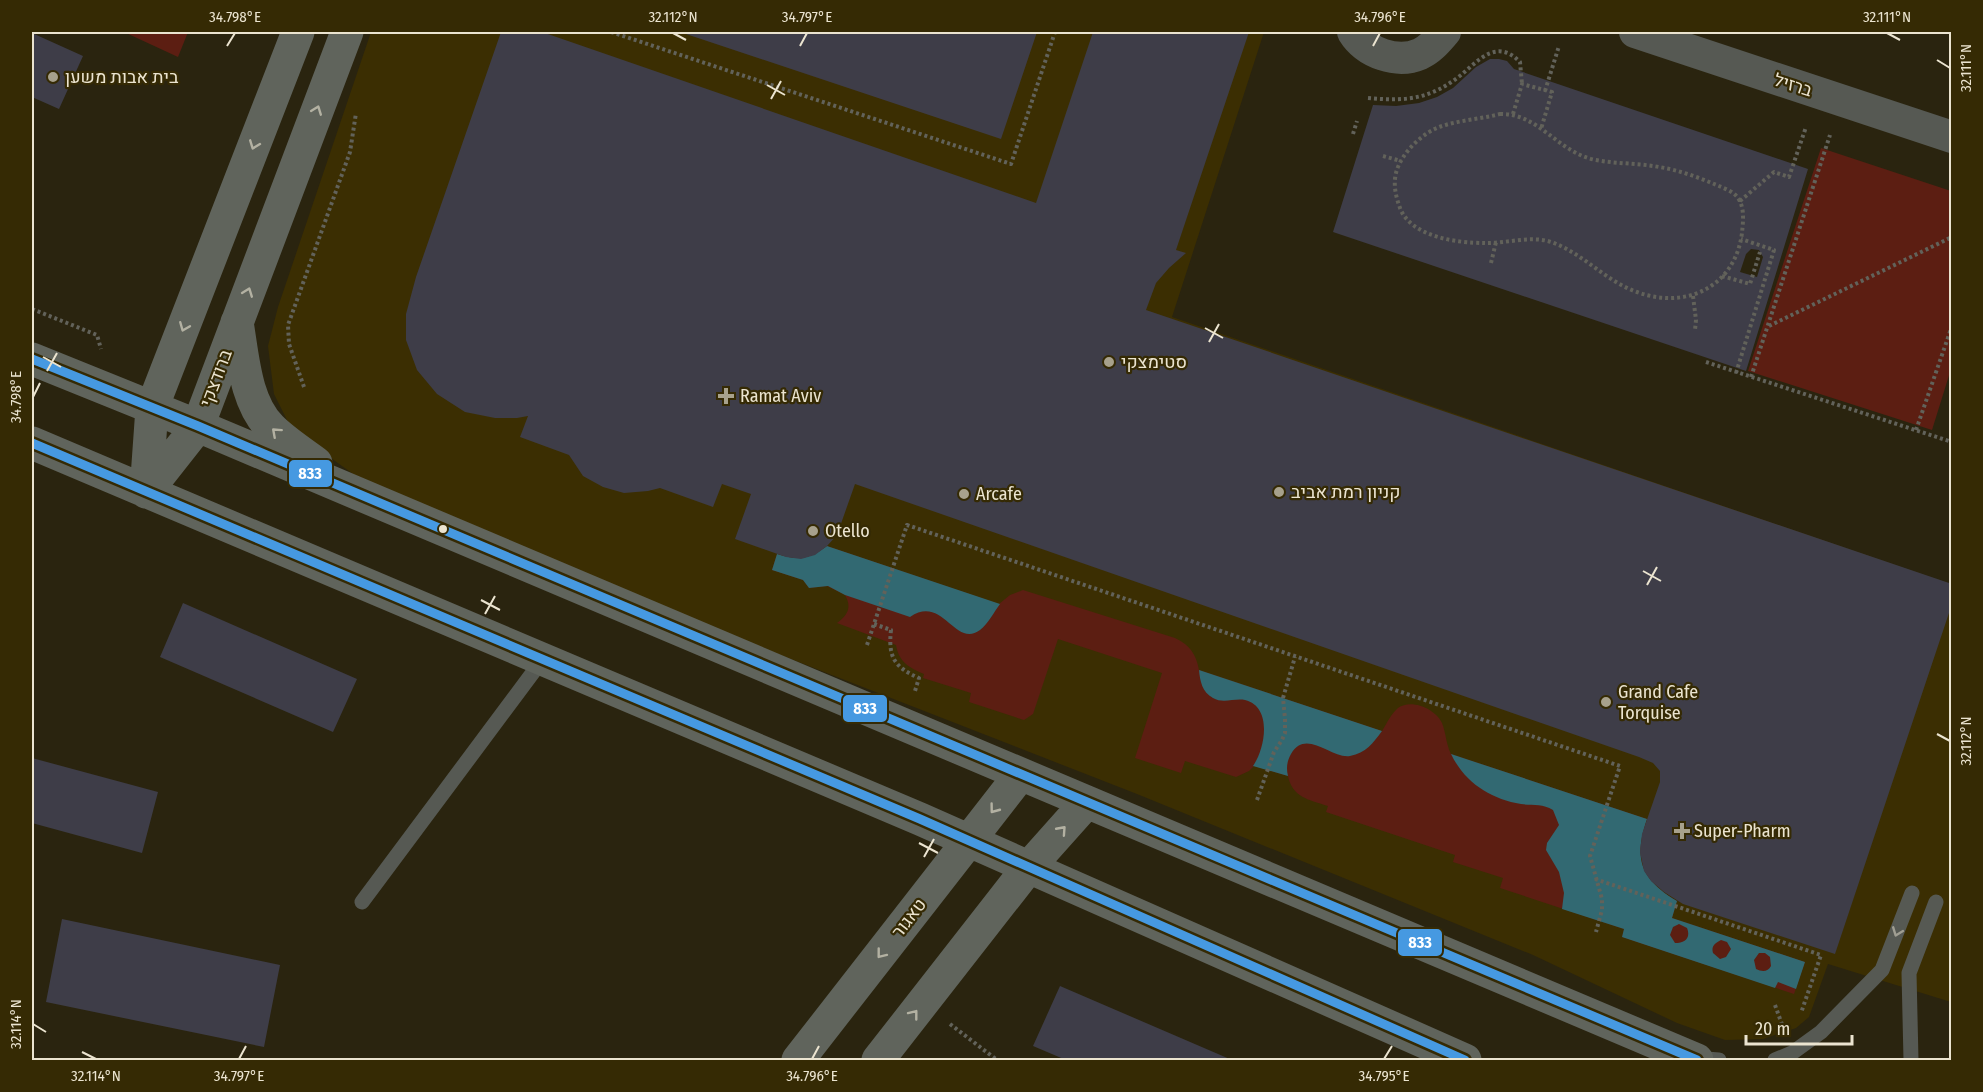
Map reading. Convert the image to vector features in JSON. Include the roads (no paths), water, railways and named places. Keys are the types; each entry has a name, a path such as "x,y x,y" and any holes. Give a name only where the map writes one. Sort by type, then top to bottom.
{"street":[{"path":"146,492 152,408 298,32"},
{"name":"ברודצקי","path":"146,492 198,426 347,32"},
{"path":"1353,32 1370,49 1386,56 1403,57 1420,54 1435,44 1445,32"},
{"name":"ברזיל","path":"1635,32 1952,138"},
{"path":"237,322 249,387 258,410 270,428 356,493"},
{"path":"32,359 198,426 1086,803 1703,1060"},
{"path":"32,443 910,814 1465,1060"},
{"name":"טאגור","path":"798,1060 1020,775"},
{"path":"878,1060 1028,868 1086,803"}],"lane":[{"path":"362,902 543,659"},
{"path":"1774,1060 1792,1053 1821,1032 1882,970 1912,893"},
{"path":"1911,1060 1909,973 1936,902"}],"water":[{"path":"827,546 1000,604 980,630 971,634 963,633 931,612 921,612 910,617 845,595 828,586 809,588 803,580 772,570 777,554 804,558"},
{"path":"1199,670 1382,731 1365,750 1356,755 1343,756 1311,744 1297,747 1289,759 1288,776 1253,766 1261,750 1263,739 1263,719 1260,711 1254,704 1245,700 1221,701 1209,696 1202,686"},
{"path":"1451,754 1647,819 1641,846 1643,867 1655,885 1677,901 1672,918 1805,962 1796,989 1778,982 1775,988 1622,937 1624,929 1562,909 1564,893 1559,872 1546,850 1547,843 1559,825 1553,810 1510,802 1489,794 1471,781","holes":["1679,924 1687,928 1688,937 1682,942 1675,943 1670,935 1673,927","1721,940 1727,942 1731,949 1726,957 1720,959 1713,953 1714,945","1759,953 1765,953 1770,957 1771,966 1767,970 1758,970 1754,960"]}],"place":[{"name":"בית אבות משען","path":"53,77"},
{"name":"סטימצקי","path":"1109,362"},
{"name":"Ramat Aviv","path":"726,396"},
{"name":"קניון רמת אביב","path":"1279,492"},
{"name":"Arcafe","path":"964,494"},
{"name":"Otello","path":"813,531"},
{"name":"Grand Cafe Torquise","path":"1606,702"},
{"name":"Super-Pharm","path":"1682,831"}]}
